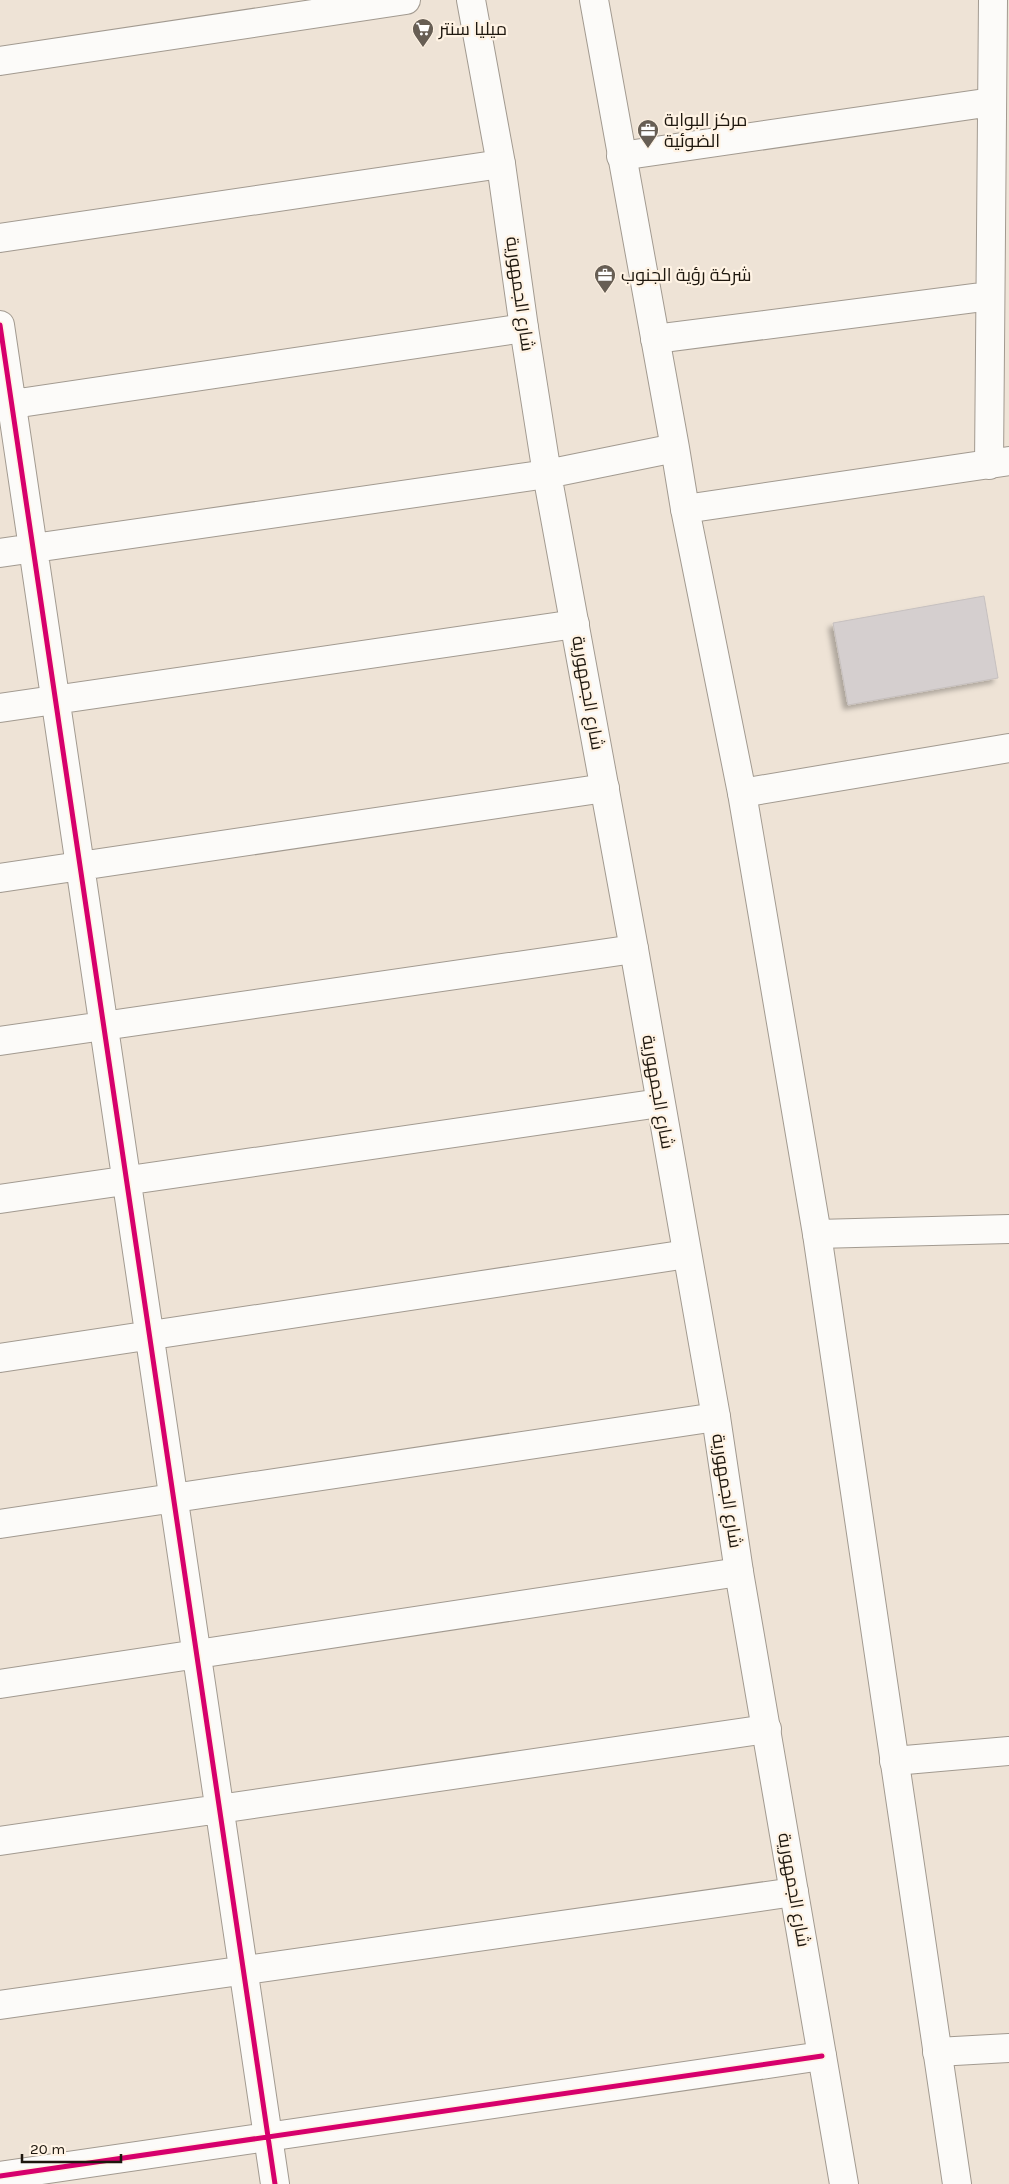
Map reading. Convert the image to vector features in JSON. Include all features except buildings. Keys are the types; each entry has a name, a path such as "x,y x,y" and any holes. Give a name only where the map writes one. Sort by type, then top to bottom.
{"street":[{"path":"0,61 406,0"},
{"name":"شارع الجمهورية","path":"471,0 501,164 547,474 634,949 716,1417 739,1572 844,2184"},
{"path":"594,0 675,448 684,509 742,793 817,1234 957,2184"},
{"path":"684,509 999,463 990,296 1000,220 992,102 993,0"},
{"path":"621,156 992,102"},
{"path":"0,238 501,164"},
{"path":"655,339 990,296"},
{"path":"0,325 6,405 33,548 56,700 274,2184"},
{"path":"6,405 524,328"},
{"path":"0,553 547,474 675,448"},
{"path":"0,708 575,624"},
{"path":"742,793 1009,748"},
{"path":"0,878 605,788"},
{"path":"0,1041 634,949"},
{"path":"0,1199 660,1103"},
{"path":"817,1234 1009,1229"},
{"path":"0,1358 687,1254"},
{"path":"0,1524 716,1417"},
{"path":"0,1684 739,1572"},
{"path":"0,1841 767,1729"},
{"path":"894,1761 1009,1751"},
{"path":"0,2005 794,1892"},
{"path":"937,2052 1009,2048"},
{"path":"0,2176 822,2056"}],"cycle path":[{"path":"0,325 275,2184"},
{"path":"0,2176 822,2056"}],"place":[{"name":"ميليا سنتر","path":"423,48"},
{"name":"مركز البوابة الضوئية","path":"648,149"},
{"name":"شركة رؤية الجنوب","path":"605,294"}]}
